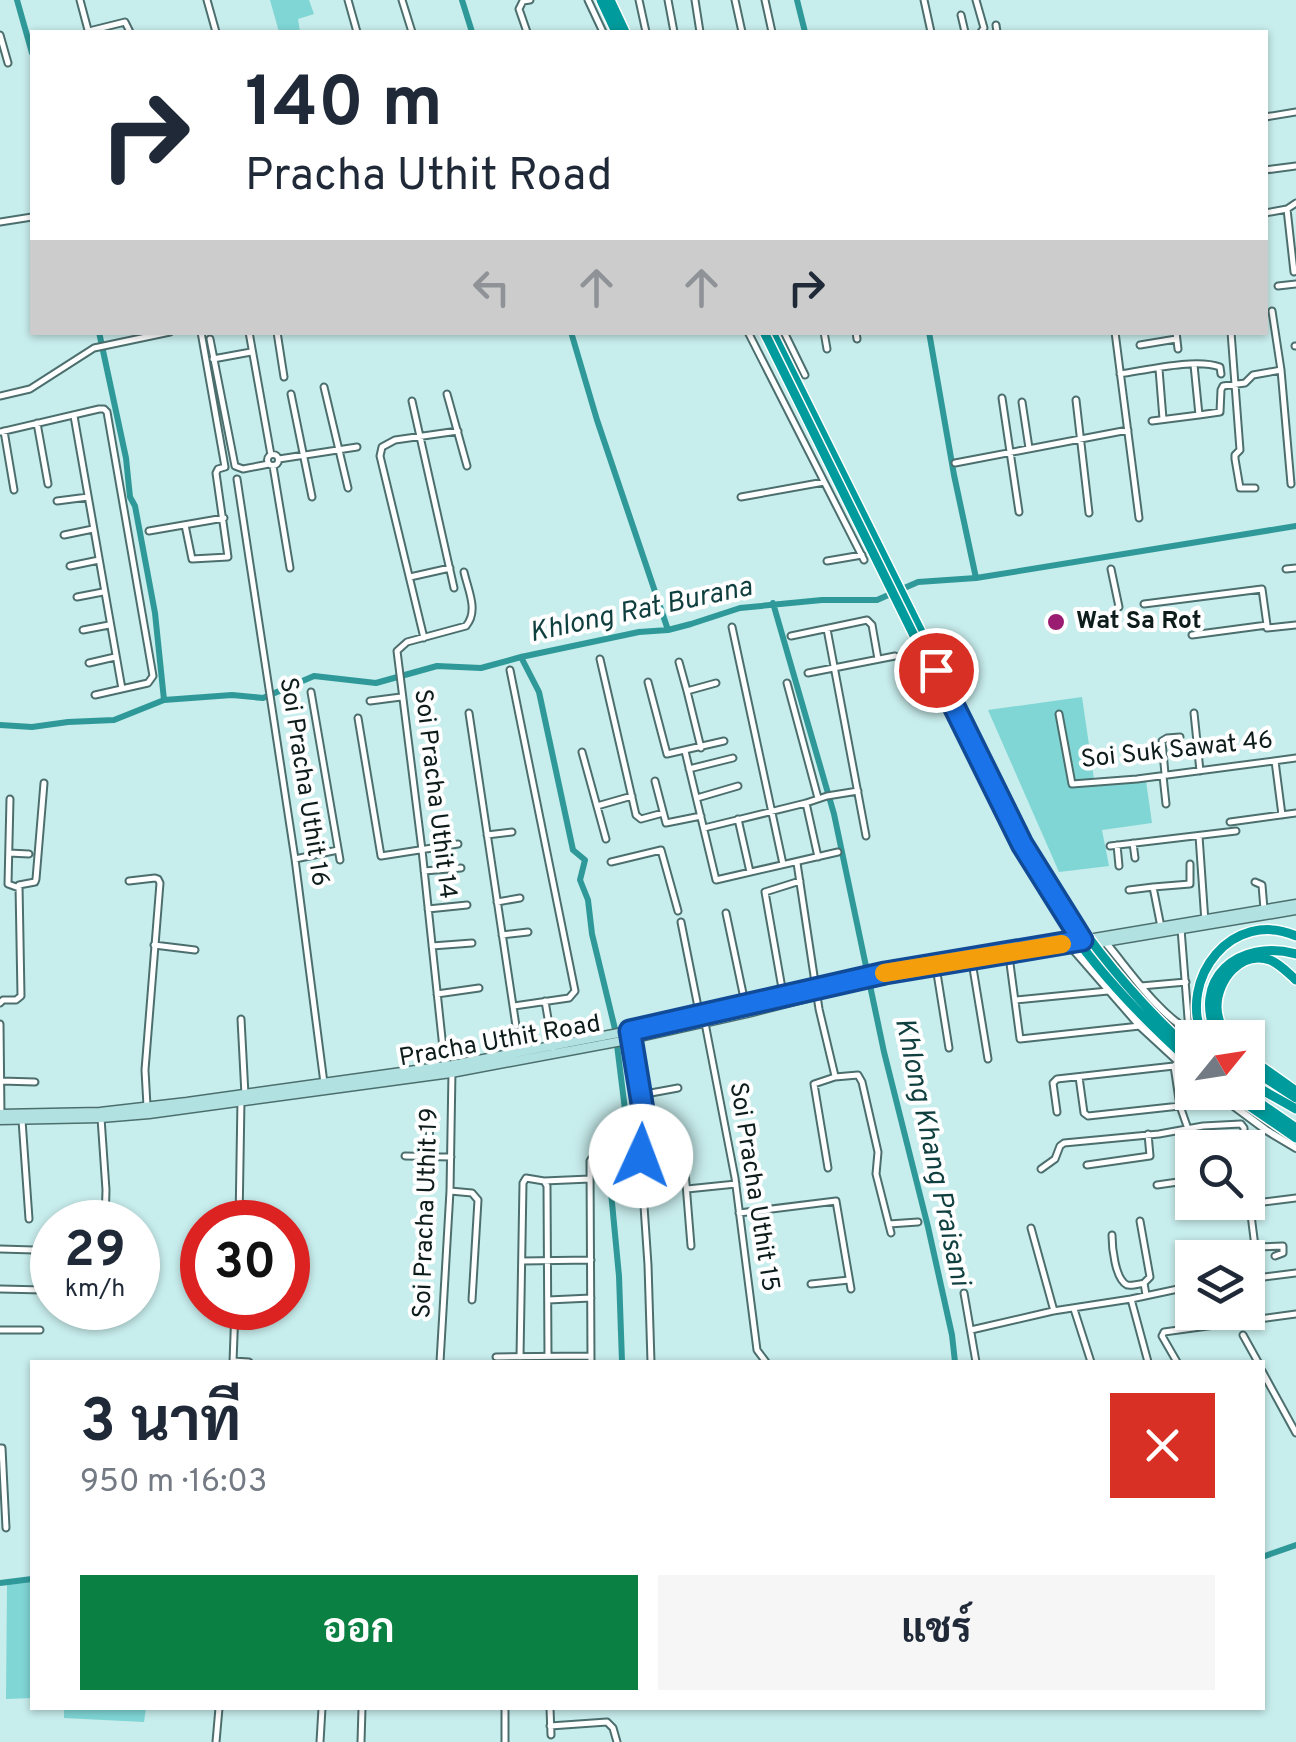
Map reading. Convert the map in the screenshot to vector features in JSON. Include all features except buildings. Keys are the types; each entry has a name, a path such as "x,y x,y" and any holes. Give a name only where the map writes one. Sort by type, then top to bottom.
{"highway":[{"path":"606,0 620,30"},
{"path":"769,335 1014,838 1062,919 1095,963 1175,1047"},
{"path":"770,335 1024,839 1098,953 1175,1035"},
{"path":"1199,1020 1196,994 1202,974 1218,952 1252,932 1283,931 1296,936"},
{"path":"1212,1020 1214,983 1238,958 1256,951 1296,954"},
{"path":"1219,1020 1220,987 1225,973 1244,962 1260,958 1278,964 1296,980"},
{"path":"1265,1070 1296,1094"},
{"path":"1265,1076 1296,1094"},
{"path":"1265,1092 1296,1109"},
{"path":"1265,1107 1296,1128"},
{"path":"1255,1110 1296,1138"}],"main road":[{"name":"Pracha Uthit Road","path":"1,1117 101,1118 449,1070 626,1036 869,979 1106,943 1296,907"},
{"name":"Pracha Uthit Road","path":"1205,922 1264,909 1296,907"},
{"name":"Pracha Uthit Road","path":"1009,956 1082,940 1181,926"},
{"name":"Pracha Uthit Road","path":"747,1009 817,992"},
{"name":"Pracha Uthit Road","path":"1,1117 148,1110"}],"street":[{"path":"80,0 88,30"},
{"path":"207,0 215,30"},
{"path":"348,0 356,30"},
{"path":"402,0 411,30"},
{"path":"525,30 519,9 523,1 530,0"},
{"path":"588,0 600,30"},
{"path":"639,0 646,30"},
{"path":"668,0 674,30"},
{"path":"695,0 700,30"},
{"path":"735,0 742,30"},
{"path":"765,0 772,30"},
{"path":"924,0 931,30"},
{"path":"976,0 982,30"},
{"path":"961,15 965,30"},
{"path":"96,30 124,22 129,30"},
{"path":"0,34 8,63"},
{"path":"1268,117 1296,112"},
{"path":"1268,170 1296,166"},
{"path":"1268,212 1296,203"},
{"path":"1287,209 1294,272"},
{"path":"0,222 30,217"},
{"path":"1278,286 1296,284"},
{"path":"1272,311 1291,484"},
{"path":"0,396 36,385 94,348 155,335"},
{"path":"185,525 192,558 229,555 216,472 225,467 202,335"},
{"path":"250,335 271,455 268,459 290,568"},
{"path":"278,335 284,377"},
{"path":"750,335 863,558 827,560"},
{"path":"769,335 1022,844 1082,940"},
{"path":"785,335 805,375"},
{"path":"825,335 827,348"},
{"path":"1115,335 1140,518"},
{"path":"1230,335 1240,450 1235,455 1239,486 1255,488"},
{"path":"1140,345 1176,336 1178,350"},
{"path":"210,339 235,466 243,469 278,464 278,459"},
{"path":"213,359 251,352"},
{"path":"1120,374 1194,364 1218,365 1221,374"},
{"path":"1194,364 1199,415"},
{"path":"1159,369 1164,419"},
{"path":"1152,421 1220,412 1222,387 1281,370"},
{"path":"324,386 348,488"},
{"path":"291,394 312,497"},
{"path":"447,394 467,466"},
{"path":"1002,398 1019,512"},
{"path":"1076,400 1089,513"},
{"path":"412,401 454,588"},
{"path":"1022,402 1029,449"},
{"path":"14,490 2,431 104,409 108,412 153,676 148,683 96,695"},
{"path":"74,415 122,689"},
{"path":"37,423 48,484"},
{"path":"955,463 1128,430"},
{"path":"424,638 380,456 387,442 458,431"},
{"path":"278,459 358,447"},
{"path":"271,455 278,459"},
{"name":"Soi Pracha Uthit 16","path":"237,479 295,859 324,1087"},
{"path":"741,498 824,482"},
{"path":"57,502 88,496"},
{"path":"149,531 243,518"},
{"path":"64,534 94,529"},
{"path":"852,537 868,533"},
{"path":"70,566 99,560"},
{"path":"410,577 450,568"},
{"path":"1286,569 1296,568"},
{"path":"1111,569 1118,607"},
{"name":"Soi Pracha Uthit 14","path":"449,1070 397,651 400,646 470,622 473,612 464,572"},
{"path":"1144,604 1262,590 1266,625"},
{"path":"77,598 104,592"},
{"path":"791,636 867,620 872,625 878,659"},
{"path":"83,630 110,625"},
{"path":"1192,635 1296,625"},
{"path":"732,627 783,865"},
{"path":"827,629 866,836"},
{"path":"808,673 895,656"},
{"path":"88,662 116,657"},
{"path":"600,660 638,818 663,813"},
{"path":"679,662 701,748"},
{"path":"510,670 575,986 574,994 568,998 514,1006"},
{"path":"648,682 664,751 670,754 724,741"},
{"path":"686,690 716,683"},
{"path":"788,684 818,798"},
{"path":"311,692 340,860"},
{"path":"370,701 402,697"},
{"path":"470,713 516,1026"},
{"name":"Soi Suk Sawat 46","path":"1059,714 1072,784 1296,758"},
{"path":"1194,714 1200,771"},
{"path":"358,718 381,856 458,844"},
{"path":"1166,804 1162,741 1180,736"},
{"path":"685,751 716,880 838,852"},
{"path":"582,752 606,839"},
{"path":"689,769 732,758"},
{"path":"1275,761 1282,815"},
{"path":"655,781 665,822 702,816"},
{"path":"0,1004 21,996 19,888 22,883 36,879 44,783"},
{"path":"697,798 738,786"},
{"path":"704,828 858,791"},
{"path":"597,806 632,796"},
{"path":"10,798 8,884 19,888"},
{"path":"806,804 818,857"},
{"path":"1230,822 1296,813"},
{"path":"738,819 750,872"},
{"path":"1119,866 1114,846 1236,831"},
{"path":"488,835 512,832"},
{"path":"1199,836 1205,922"},
{"path":"1134,843 1135,858"},
{"path":"295,859 338,850"},
{"path":"611,862 661,850 678,911"},
{"path":"9,853 29,854"},
{"path":"797,863 835,1077"},
{"path":"1128,890 1190,884 1190,864"},
{"path":"424,872 460,868"},
{"path":"129,882 158,879 145,1070 148,1110"},
{"path":"784,997 764,892 800,881"},
{"path":"1254,882 1262,884 1264,909"},
{"path":"1153,887 1160,927"},
{"path":"497,902 520,898"},
{"path":"428,909 467,904"},
{"path":"726,913 747,1009"},
{"name":"Soi Pracha Uthit 15","path":"680,922 736,1184 757,1350 764,1360"},
{"path":"1181,926 1188,1020"},
{"path":"502,935 528,932"},
{"path":"432,946 472,943"},
{"path":"1106,943 1175,1020"},
{"path":"154,945 195,950"},
{"path":"1072,948 1175,1063"},
{"path":"1009,956 1020,1039 1140,1026"},
{"path":"972,962 988,1059"},
{"path":"936,968 950,1048"},
{"path":"1142,986 1186,982"},
{"path":"437,994 478,988"},
{"path":"1015,1000 1108,990"},
{"path":"546,1001 554,1050"},
{"path":"240,1200 241,1019"},
{"path":"0,1024 1,1117"},
{"path":"496,1357 592,1359 592,1158 640,1147 648,1140 626,1036"},
{"path":"1057,1112 1053,1083 1057,1079 1175,1064"},
{"name":"Soi Pracha Uthit 19","path":"440,1360 450,1191 449,1070"},
{"path":"828,1168 813,1088 817,1082 855,1074 862,1082 878,1152 876,1174 891,1233"},
{"path":"1079,1076 1084,1113 1088,1116 1175,1107"},
{"path":"1,1081 35,1082"},
{"path":"640,1095 678,1088"},
{"path":"1181,1110 1188,1129"},
{"path":"1239,1110 1296,1148"},
{"path":"428,1114 430,1156"},
{"path":"101,1118 105,1200"},
{"path":"22,1120 28,1219"},
{"path":"1042,1168 1055,1159 1064,1143 1238,1124 1244,1130"},
{"path":"1087,1165 1150,1156 1148,1134"},
{"path":"640,1147 651,1360"},
{"path":"405,1156 450,1157"},
{"path":"684,1159 692,1246"},
{"path":"520,1356 523,1183 526,1178 590,1179"},
{"path":"543,1358 548,1300 544,1181"},
{"path":"1158,1185 1175,1182"},
{"path":"687,1189 736,1184"},
{"path":"450,1191 472,1193 478,1200 472,1300"},
{"path":"1255,1240 1252,1204 1296,1198"},
{"path":"739,1213 836,1200 851,1290"},
{"path":"1112,1236 1123,1282 1130,1286 1144,1283 1150,1277 1140,1221"},
{"path":"889,1224 918,1222"},
{"path":"1031,1228 1054,1311"},
{"path":"1265,1247 1282,1246 1283,1253 1275,1256"},
{"path":"0,1249 30,1250"},
{"path":"522,1260 591,1260"},
{"path":"1265,1277 1296,1273"},
{"path":"811,1284 849,1280"},
{"path":"1144,1283 1146,1295"},
{"path":"0,1289 30,1290"},
{"path":"971,1330 1175,1289"},
{"path":"964,1294 976,1360"},
{"path":"548,1300 591,1298"},
{"path":"1131,1299 1147,1360"},
{"path":"1074,1309 1090,1360"},
{"path":"1176,1360 1162,1332 1296,1314"},
{"path":"0,1330 30,1330"},
{"path":"233,1360 235,1330"},
{"path":"1243,1335 1257,1360"},
{"path":"1265,1377 1296,1434"},
{"path":"0,1448 6,1528"},
{"path":"216,1742 220,1710"},
{"path":"320,1742 322,1710"},
{"path":"361,1742 362,1710"},
{"path":"505,1710 506,1742"},
{"path":"550,1710 551,1734"},
{"path":"550,1726 607,1722 617,1742"}],"shaded area":[{"path":"270,0 309,0 314,14 298,19 300,30 278,30"},
{"path":"1082,697 1095,786 1146,781 1152,823 1102,830 1109,866 1059,872 988,710"},
{"path":"30,1580 30,1698 6,1699 7,1585"},
{"path":"64,1710 146,1710 144,1722 64,1718"}],"waterway":[{"path":"17,0 30,46"},
{"path":"462,0 471,30"},
{"path":"797,0 804,30"},
{"path":"100,335 155,613 164,700"},
{"path":"572,335 668,630"},
{"path":"930,335 976,578"},
{"name":"Khlong Rat Burana","path":"0,725 32,727 114,720 164,700 232,695 263,698 314,676 376,683 437,666 481,668 639,632 668,630 740,608 822,600 877,600 918,582 976,578 1296,526"},
{"name":"Khlong Khang Praisani","path":"773,603 834,814 955,1360"},
{"path":"521,657 539,692 573,850 585,860 580,880 588,900 592,934 615,1029 629,1142 607,1150 619,1276 622,1360"},
{"path":"1265,1556 1296,1545"},
{"path":"0,1583 30,1579"}],"slow traffic":[{"path":"884,973 1062,944"}],"place":[{"name":"Wat Sa Rot","path":"1056,622"}],"route":[{"path":"641,1156 640,1147 648,1140 630,1031 885,973 1082,940 1022,844 936,670"}]}
